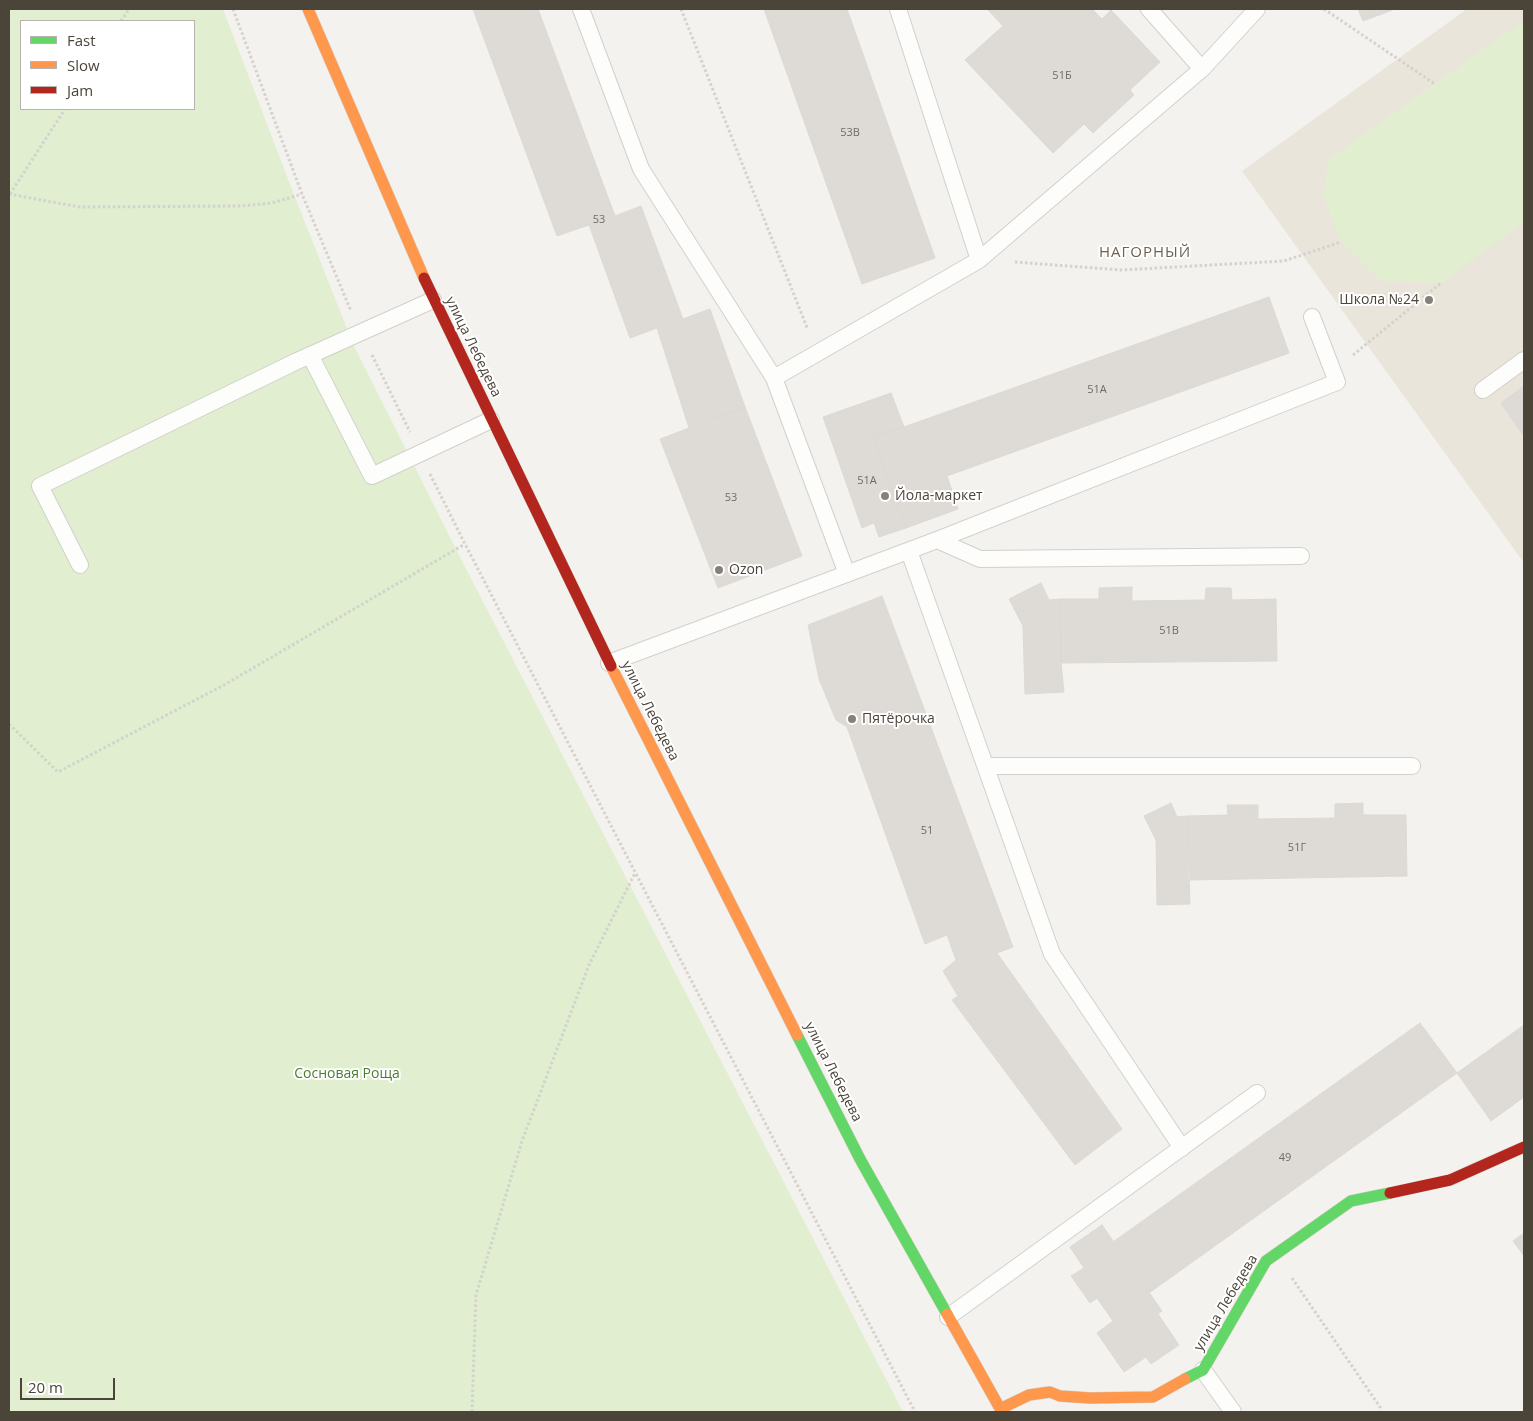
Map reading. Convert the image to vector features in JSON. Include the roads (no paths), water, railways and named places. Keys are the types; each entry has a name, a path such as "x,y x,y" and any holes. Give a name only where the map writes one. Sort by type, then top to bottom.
{"main road":[{"name":"улица Лебедева","path":"308,9 433,300 609,663 860,1159 1001,1411 1029,1395 1050,1392 1060,1396 1090,1398 1153,1397 1203,1370 1266,1261 1351,1201 1450,1180 1524,1147"}],"lane":[{"path":"581,9 641,169 774,378 847,574"},
{"path":"898,9 979,260"},
{"path":"1149,9 1202,69"},
{"path":"774,378 979,260 1202,69 1257,9"},
{"path":"80,565 40,486 360,332 433,300"},
{"path":"609,663 909,551 1337,382 1312,317"},
{"path":"310,356 372,476 491,420"},
{"path":"1483,390 1524,360"},
{"path":"937,540 980,559 1301,556"},
{"path":"909,551 1052,954 1182,1148"},
{"path":"986,766 1412,766"},
{"path":"948,1317 1256,1093"},
{"path":"1203,1370 1233,1412"}],"place":[{"name":"Школа №24","path":"1429,300"},
{"name":"Йола-маркет","path":"885,496"},
{"name":"Ozon","path":"719,570"},
{"name":"Пятёрочка","path":"852,719"}],"district":[{"name":"НАГОРНЫЙ","path":"1145,253"}],"park label":[{"name":"Сосновая Роща","path":"347,1074"}]}
